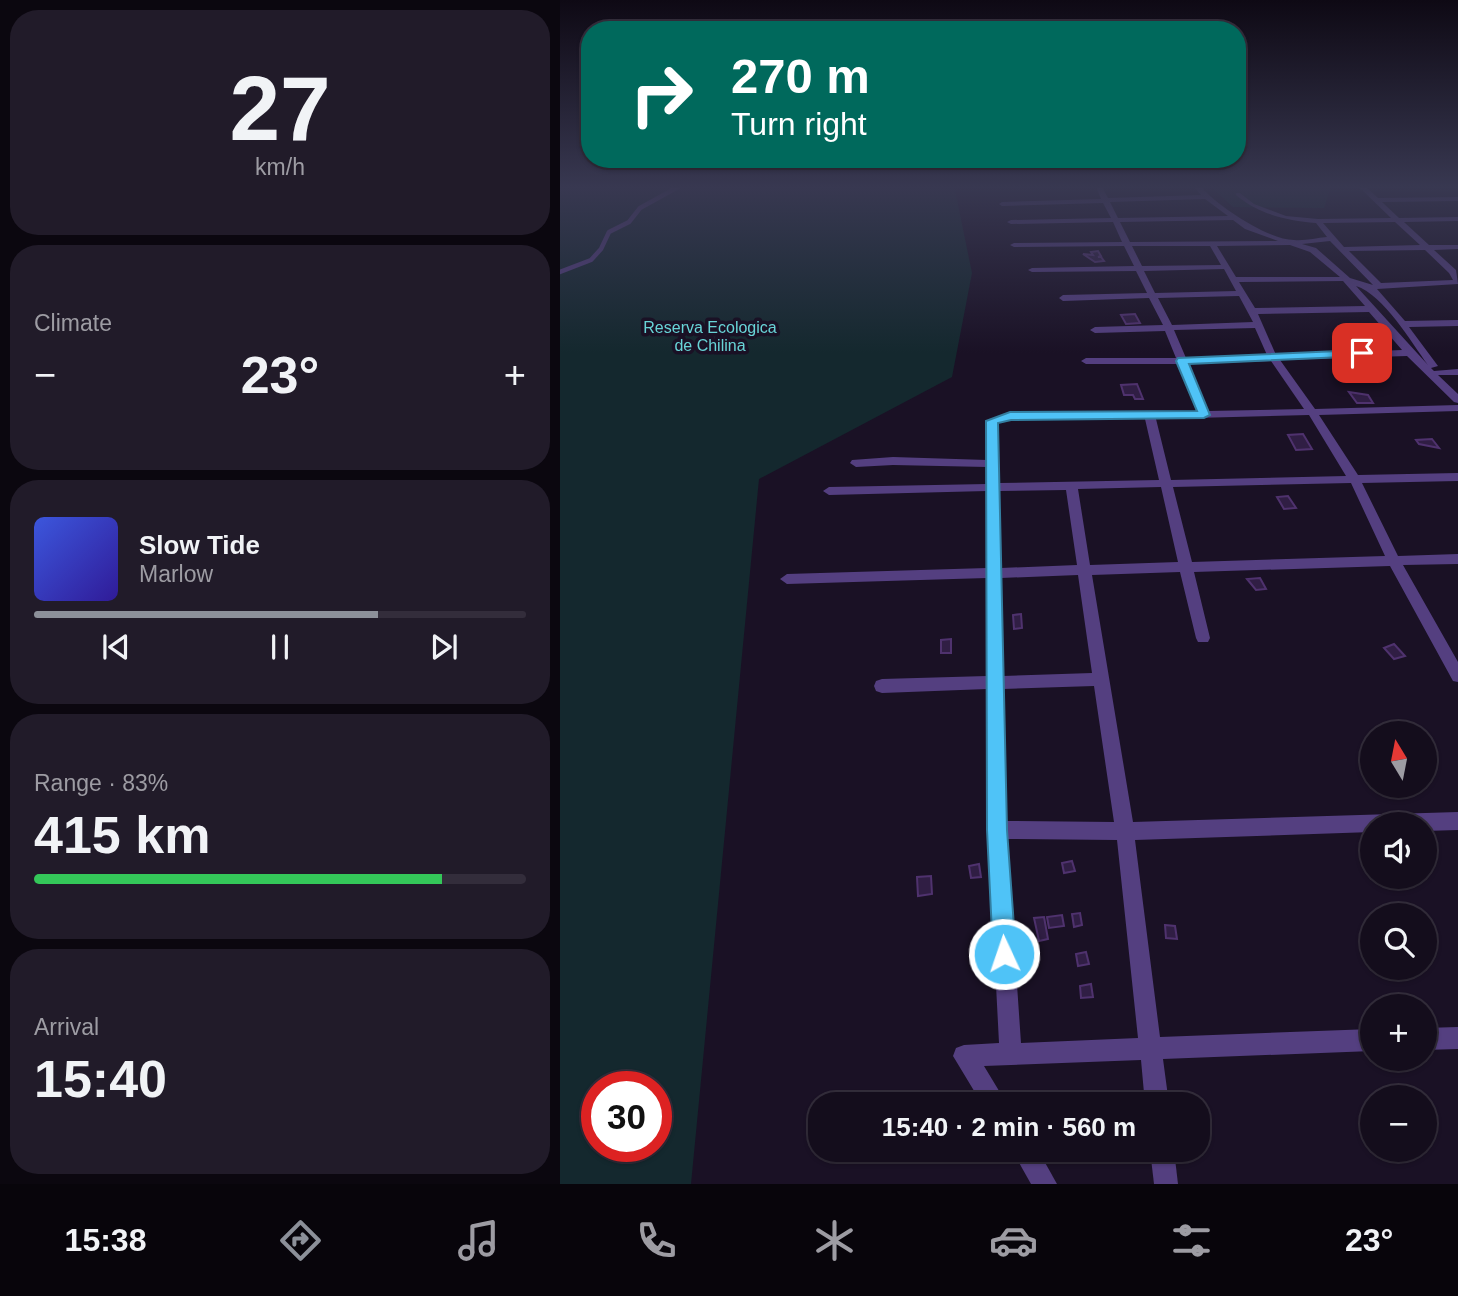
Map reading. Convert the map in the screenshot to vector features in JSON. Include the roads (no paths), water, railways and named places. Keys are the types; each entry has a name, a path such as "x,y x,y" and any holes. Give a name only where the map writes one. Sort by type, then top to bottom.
{"street":[{"path":"1014,245 1299,242"},
{"path":"1335,242 1375,287 1447,387"},
{"path":"1233,280 1344,279 1375,287 1458,282 1453,272 1421,242"},
{"path":"1212,243 1252,311 1272,356 1355,480 1393,559 1457,672"},
{"path":"1291,243 1313,250 1344,279 1409,353 1458,400"},
{"path":"1125,244 1169,329 1204,415"},
{"path":"1341,249 1458,247"},
{"path":"1032,270 1225,267"},
{"path":"1063,298 1241,293"},
{"path":"1252,311 1369,309"},
{"path":"1403,324 1458,323"},
{"path":"1095,330 1258,325"},
{"path":"1086,361 1182,361 1409,353"},
{"path":"1438,372 1458,372"},
{"path":"1011,1054 997,830 992,421 1010,416 1150,416 1458,408"},
{"path":"1150,416 1203,638"},
{"path":"856,463 892,461 992,464"},
{"path":"829,491 1458,477"},
{"path":"1071,486 1125,831 1156,1092"},
{"path":"787,579 1458,559"},
{"path":"882,686 1101,679"},
{"path":"997,830 1125,831 1458,821"},
{"path":"1437,1039 1458,1038"},
{"path":"987,1092 964,1056 1360,1040"},
{"path":"1031,1162 1045,1184"},
{"path":"1163,1162 1166,1184"}],"lane":[{"path":"560,272 591,260 604,242"}],"park label":[{"name":"Reserva Ecologica de Chilina","path":"710,336"}]}
